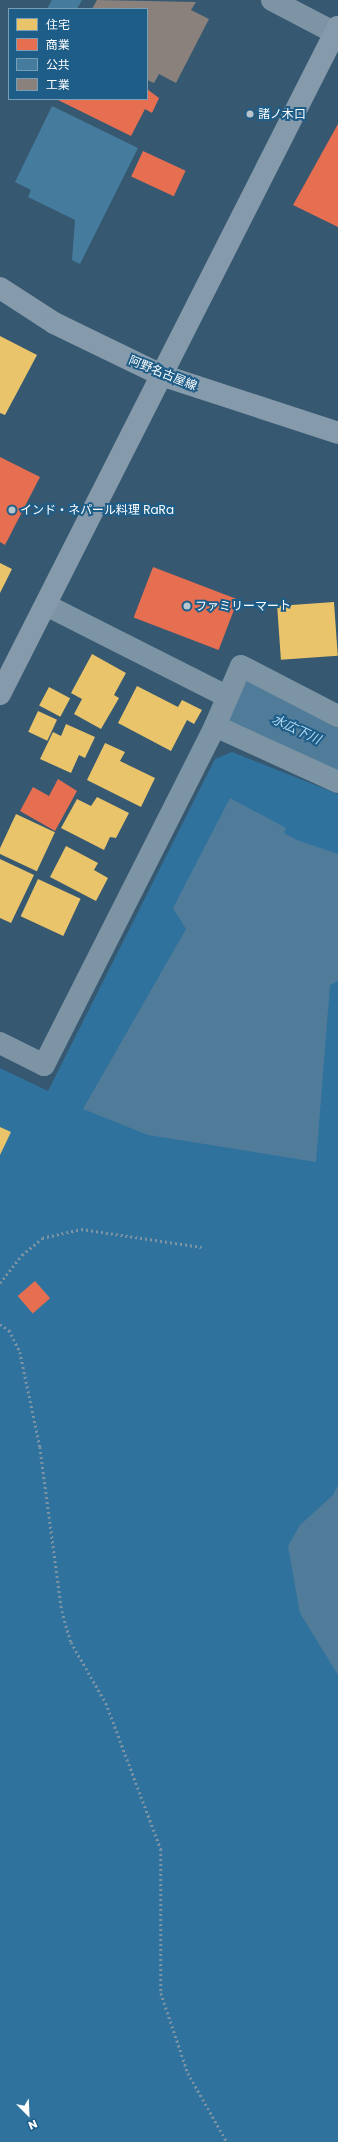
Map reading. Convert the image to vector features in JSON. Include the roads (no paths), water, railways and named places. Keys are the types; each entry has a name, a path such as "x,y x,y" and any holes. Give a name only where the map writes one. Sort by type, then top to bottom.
{"street":[{"path":"0,694 336,30 272,0"},
{"name":"阿野名古屋線","path":"0,288 54,323 161,375 338,433"},
{"path":"46,605 226,696"},
{"path":"0,1044 44,1065 215,726 226,696 241,666 338,716"},
{"path":"215,726 338,782"}],"waterway":[{"name":"水広下川","path":"254,710 338,749"}],"place":[{"name":"諸ノ木口","path":"250,114"},
{"name":"インド・ネパール料理 RaRa","path":"12,510"},
{"name":"ファミリーマート","path":"187,606"}]}
